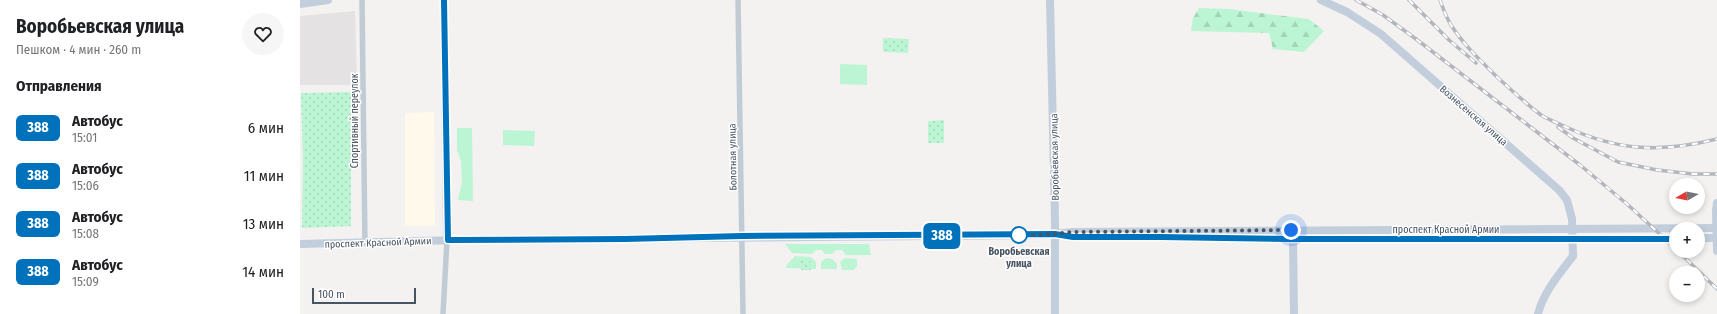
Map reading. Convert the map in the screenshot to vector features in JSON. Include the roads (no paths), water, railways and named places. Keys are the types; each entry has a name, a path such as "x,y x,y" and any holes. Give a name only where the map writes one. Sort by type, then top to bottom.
{"main road":[{"path":"300,4 328,0"},
{"path":"444,0 448,240"},
{"name":"Воробьёвская улица","path":"1050,0 1055,234 1054,314"},
{"name":"Вознесенская улица","path":"1321,0 1346,12 1381,34 1466,107 1559,190 1567,200 1572,219 1573,256 1546,294 1540,305 1538,314"},
{"path":"1717,207 1717,252"},
{"name":"проспект Красной Армии","path":"300,244 448,240 625,239 742,236 1055,234 1073,232 1717,228"},
{"name":"проспект Красной Армии","path":"1055,234 1073,237 1293,239 1669,239"},
{"path":"1705,238 1717,238"},
{"path":"1293,239 1294,314"}],"street":[{"name":"Спортивный переулок","path":"362,0 365,243"},
{"name":"Болотная улица","path":"738,0 743,314"},
{"path":"443,314 448,240"}],"railway":[{"path":"1356,0 1383,15 1416,39 1580,165 1627,204 1669,243"},
{"path":"1409,0 1449,40 1476,63"},
{"path":"1440,0 1446,16 1461,39 1495,75 1541,115 1585,135 1622,145 1658,148 1717,139"},
{"path":"1558,127 1573,138 1618,162 1657,170 1693,174 1717,174"},
{"path":"1685,258 1717,289"}],"place":[{"name":"Воробьевская улица","path":"1019,235"}]}
